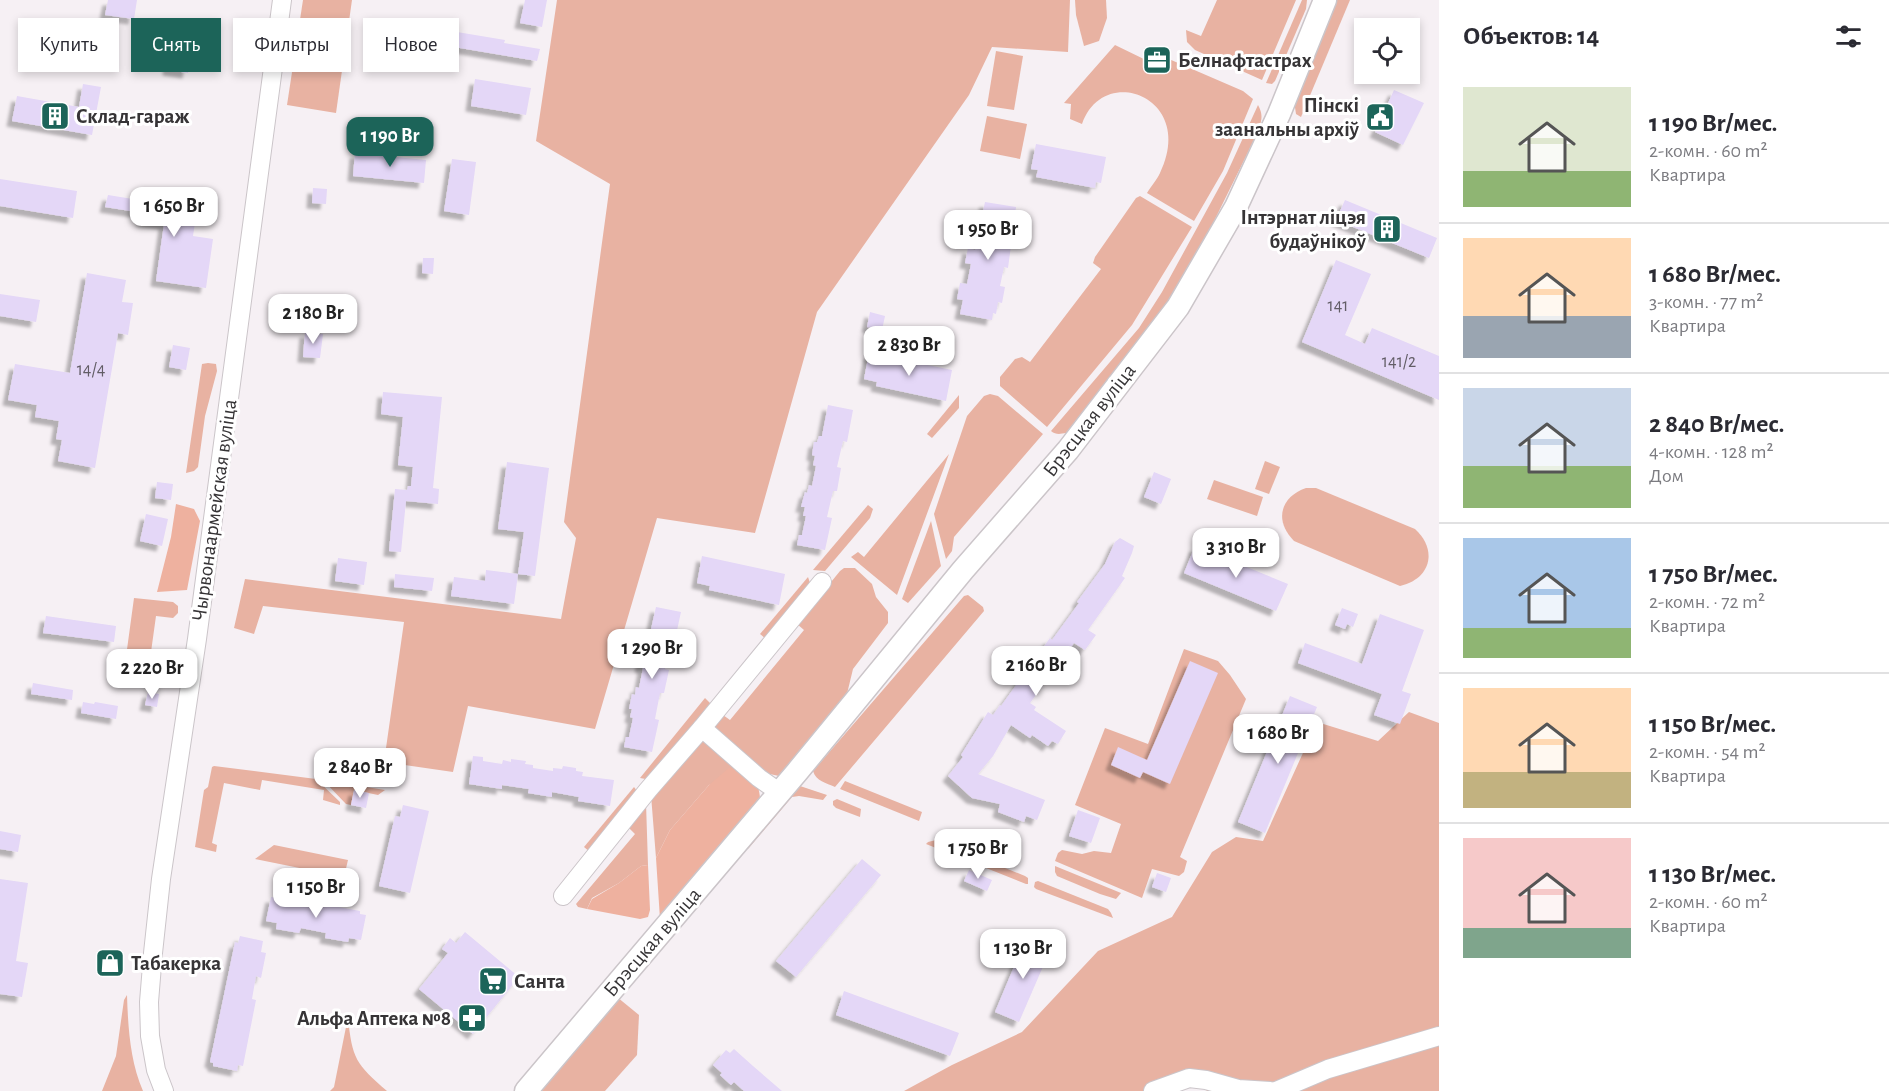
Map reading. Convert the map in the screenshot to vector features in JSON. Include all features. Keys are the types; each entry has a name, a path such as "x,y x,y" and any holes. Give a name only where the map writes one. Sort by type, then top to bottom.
{"main road":[{"name":"Брэсцкая вуліца","path":"526,1091 963,570 1068,450 1178,307 1236,207 1279,114 1325,0"}],"street":[{"name":"Чырвонаармейская вуліца","path":"164,1091 156,1070 150,1036 149,1002 161,879 196,639 282,0"},
{"path":"563,896 648,790 822,582"},
{"path":"702,728 759,778 779,792"},
{"path":"1276,1091 1328,1069 1439,1036"},
{"path":"1153,1091 1189,1078 1238,1089 1270,1091"}],"shaded area":[{"path":"303,0 352,0 349,18 300,18"},
{"path":"557,0 1070,0 1068,52 992,47 969,95 817,312 755,533 657,518 595,729 468,706 453,772 384,762 404,622 263,606 254,634 234,628 245,579 561,619 576,538 564,522 610,184 536,141"},
{"path":"1075,0 1106,0 1107,18 1099,41 1084,46 1076,15"},
{"path":"1217,0 1296,0 1262,80 1195,50 1187,42 1186,30 1201,36"},
{"path":"1302,0 1307,0 1306,9 1275,81 1272,84 1266,83"},
{"path":"1332,0 1350,0 1301,117 1296,114 1294,101"},
{"path":"1115,45 1150,62 1155,53 1243,91 1253,99 1223,171 1194,221 1147,193 1160,173 1168,147 1166,125 1157,108 1143,97 1126,92 1108,95 1093,105 1082,124 1070,119 1071,104 1064,103"},
{"path":"996,51 1023,56 1014,110 987,106"},
{"path":"292,72 342,72 336,113 287,105"},
{"path":"1258,105 1261,117 1256,136 1178,291 1066,433 1058,434 1051,431 1139,328 1162,292 1227,173"},
{"path":"987,116 1027,124 1020,159 980,151"},
{"path":"1140,196 1192,227 1132,325 1047,427 1000,386 1000,377 1015,359 1022,357 1030,362 1101,269 1093,263 1095,257 1136,198"},
{"path":"202,364 216,364 217,371 205,416 198,467 186,473"},
{"path":"990,394 998,396 1043,434 954,537 952,551 946,559 934,514 967,416 984,396"},
{"path":"959,395 959,408 932,438 927,434"},
{"path":"949,454 897,595 851,557 858,552 864,557"},
{"path":"1265,461 1280,467 1269,494 1255,489"},
{"path":"1214,480 1263,497 1257,516 1207,499"},
{"path":"1306,488 1316,488 1415,529 1422,537 1429,554 1428,563 1419,577 1400,586 1294,541 1284,526 1283,510 1290,497"},
{"path":"176,504 194,509 200,521 187,590 157,592 171,537"},
{"path":"868,505 873,509 870,518 825,571 813,570"},
{"path":"931,521 941,566 908,603 902,599"},
{"path":"844,568 855,568 872,584 876,597 888,612 888,623 853,669 845,702 779,776 765,773 715,731 713,725 723,715 730,720 804,630 797,624"},
{"path":"808,577 810,583 766,639 760,634"},
{"path":"968,595 983,607 984,611 835,787 819,779 813,771 964,596"},
{"path":"134,598 173,602 178,606 178,613 173,618 156,616 151,652 170,656 172,664 165,669 125,664"},
{"path":"1184,649 1218,661 1246,699 1180,857 1187,861 1184,872 1179,876 1152,869 1142,898 1055,861 1062,850 1082,854 1094,851 1111,853 1121,824 1075,805 1105,728 1148,744"},
{"path":"705,698 711,704 651,780 640,778"},
{"path":"1409,712 1439,723 1439,1091 1207,1091 1192,1070 1161,1091 904,1091 1022,1032 1098,951 1172,917 1212,852 1236,837 1263,841 1317,722 1378,741"},
{"path":"702,740 745,771 709,785 670,830 656,858 651,795"},
{"path":"214,766 316,779 340,802 340,805 323,800 324,790 262,780 260,790 224,783 212,843 217,845 216,852 195,847 204,790 208,787"},
{"path":"729,768 742,770 752,777 759,790 760,805 660,919 656,858 670,830 709,785"},
{"path":"323,780 385,790 378,795 354,790 351,805 346,804"},
{"path":"845,781 922,812 919,821 840,789"},
{"path":"800,786 827,795 823,800 792,797 748,849 753,834 793,787"},
{"path":"634,787 637,791 590,852 584,847"},
{"path":"837,799 861,809 860,817 836,808 833,801"},
{"path":"646,803 648,865 641,866 619,883 592,898 587,909 578,907 576,904 635,834 628,827"},
{"path":"936,840 1025,876 1028,878 1028,884 926,844"},
{"path":"274,845 348,860 344,877 255,859"},
{"path":"648,865 650,910 648,917 640,919 587,909 592,899 619,883 641,866"},
{"path":"1055,866 1121,893 1116,899 1100,894 1057,876"},
{"path":"1038,881 1108,909 1113,918 1036,889 1035,882"},
{"path":"127,995 132,1056 143,1091 102,1091 116,1056 124,1000"},
{"path":"617,997 639,1015 637,1055 605,1091 539,1091"},
{"path":"348,1017 351,1042 357,1060 368,1074 387,1091 330,1091 334,1087"}],"building":[{"path":"108,0 137,0 134,18 105,15"},
{"path":"525,0 547,0 542,27 520,23"},
{"path":"459,32 540,49 537,61 459,48"},
{"path":"475,79 531,88 526,115 471,106"},
{"name":"Склад-гараж","path":"83,84 101,87 92,135 12,121 17,96 79,107"},
{"path":"1394,90 1424,103 1403,145 1375,132 1379,124 1375,122 1380,110 1384,112"},
{"path":"1036,144 1106,157 1101,183 1096,182 1095,188 1036,177 1038,170 1031,169"},
{"path":"355,153 426,160 424,183 353,176"},
{"path":"452,159 476,162 469,215 444,211"},
{"path":"0,179 77,191 73,218 0,206"},
{"path":"313,188 327,189 326,204 312,203"},
{"path":"108,195 145,201 146,195 198,203 193,236 213,239 206,288 156,281 164,224 142,221 143,213 105,207"},
{"name":"Інтэрнат ліцэя будаўнікоў","path":"1345,200 1437,238 1429,258 1336,220"},
{"path":"985,202 1016,207 1015,214 1020,215 1017,232 1013,231 1008,268 1004,267 1000,286 1005,287 1002,303 998,302 996,314 993,313 992,320 960,314 963,300 957,299 960,283 967,284 971,264 965,263 968,248 975,250 979,228 973,227 976,210 983,211"},
{"path":"423,258 434,258 433,274 422,273"},
{"path":"1336,260 1371,274 1345,335 1365,344 1372,328 1439,356 1439,400 1302,342"},
{"path":"87,273 126,280 122,302 133,303 128,335 118,333 95,468 58,461 62,440 56,439 59,421 35,417 37,405 8,400 15,364 70,373"},
{"path":"0,294 40,300 36,322 0,316"},
{"path":"870,312 885,316 882,330 867,327"},
{"path":"305,332 323,334 320,358 303,357"},
{"path":"173,345 190,348 186,370 169,367"},
{"path":"869,353 952,370 946,401 876,386 877,382 864,379"},
{"path":"383,392 442,397 433,488 439,489 438,504 406,501 401,552 389,551 395,489 407,490 408,486 411,486 413,467 398,465 403,417 381,414"},
{"path":"828,405 853,410 847,442 843,441 837,467 841,468 837,491 833,491 827,517 832,518 825,550 797,545 799,535 802,535 806,516 803,516 805,507 801,507 805,492 807,493 809,485 812,486 816,466 813,465 815,456 812,455 814,442 822,436"},
{"path":"507,462 549,468 535,576 518,574 524,532 498,529"},
{"path":"1154,472 1171,479 1161,504 1144,497"},
{"path":"157,482 173,484 171,500 155,498"},
{"path":"146,514 168,519 162,546 140,541"},
{"path":"1120,538 1134,546 1122,576 1125,578 1088,630 1096,635 1085,650 1074,643 1030,703 1036,707 1034,710 1066,731 1058,744 1052,741 1048,746 1032,735 1030,738 1011,725 993,756 978,774 1045,800 1037,820 1026,816 1024,822 998,812 1000,804 972,798 948,776 963,757 961,755 988,712 993,715 1001,706 1050,638 1052,640 1105,564 1115,542"},
{"path":"1195,546 1288,584 1276,611 1184,573"},
{"path":"702,556 785,574 779,605 709,590 710,586 697,583"},
{"path":"338,558 367,562 364,585 335,581"},
{"path":"486,570 518,574 514,604 451,596 454,577 485,581"},
{"path":"395,574 434,578 432,591 394,587"},
{"path":"656,607 681,612 674,644 670,643 665,669 669,670 664,693 660,693 655,719 659,720 652,752 624,747 626,737 629,737 633,718 630,717 632,709 629,709 632,694 635,695 636,687 639,688 643,668 640,667 642,658 639,657 642,644 645,644 646,638 649,638"},
{"path":"1342,608 1358,614 1353,627 1347,624 1345,629 1335,625"},
{"path":"1380,614 1424,630 1402,691 1411,694 1400,724 1374,715 1382,694 1298,663 1305,643 1362,664"},
{"path":"46,616 116,626 114,642 43,633"},
{"path":"1190,661 1218,673 1170,784 1143,772 1140,778 1111,765 1118,747 1147,760"},
{"path":"33,683 73,690 72,700 31,694"},
{"path":"148,692 159,694 157,707 145,705"},
{"path":"1290,696 1317,707 1265,833 1238,822"},
{"path":"83,702 118,706 116,719 81,713"},
{"path":"473,756 483,757 483,761 502,764 503,760 511,762 511,759 526,761 525,764 533,765 533,768 553,771 553,768 562,769 563,766 576,768 576,771 583,772 582,776 614,780 610,806 578,801 579,797 552,792 552,797 528,793 529,789 502,785 502,789 469,784"},
{"path":"354,790 369,793 366,808 351,805"},
{"path":"403,805 429,811 410,893 379,886 395,816 400,817"},
{"path":"1078,810 1100,818 1091,843 1069,836"},
{"path":"0,831 21,835 18,852 0,849"},
{"path":"862,859 881,875 796,977 776,961"},
{"path":"969,870 992,880 987,891 964,881"},
{"path":"1157,873 1171,878 1166,892 1152,887"},
{"path":"0,879 28,883 16,961 28,963 22,997 0,994"},
{"path":"279,896 360,911 360,914 366,915 361,940 349,938 348,942 325,938 326,933 301,928 299,933 276,929 277,923 266,921 271,897 278,898"},
{"path":"465,932 519,977 473,1034 419,989 448,953 442,949 450,938 456,943"},
{"path":"240,936 263,941 261,952 266,953 261,978 256,976 252,999 256,1000 243,1066 238,1065 237,1071 213,1066 210,1062 235,942 238,943"},
{"path":"1026,938 1051,948 1019,1022 995,1012"},
{"path":"844,991 959,1033 950,1056 836,1015"},
{"path":"734,1049 782,1091 744,1091 734,1082 731,1085 713,1065 726,1050 730,1053"}],"place":[{"name":"Белнафтастрах","path":"1157,60"},
{"name":"Склад-гараж","path":"55,116"},
{"name":"Пінскі заанальны архіў","path":"1380,117"},
{"name":"Інтэрнат ліцэя будаўнікоў","path":"1387,229"},
{"name":"Табакерка","path":"110,963"},
{"name":"Санта","path":"493,981"},
{"name":"Альфа Аптека №8","path":"472,1018"}]}
